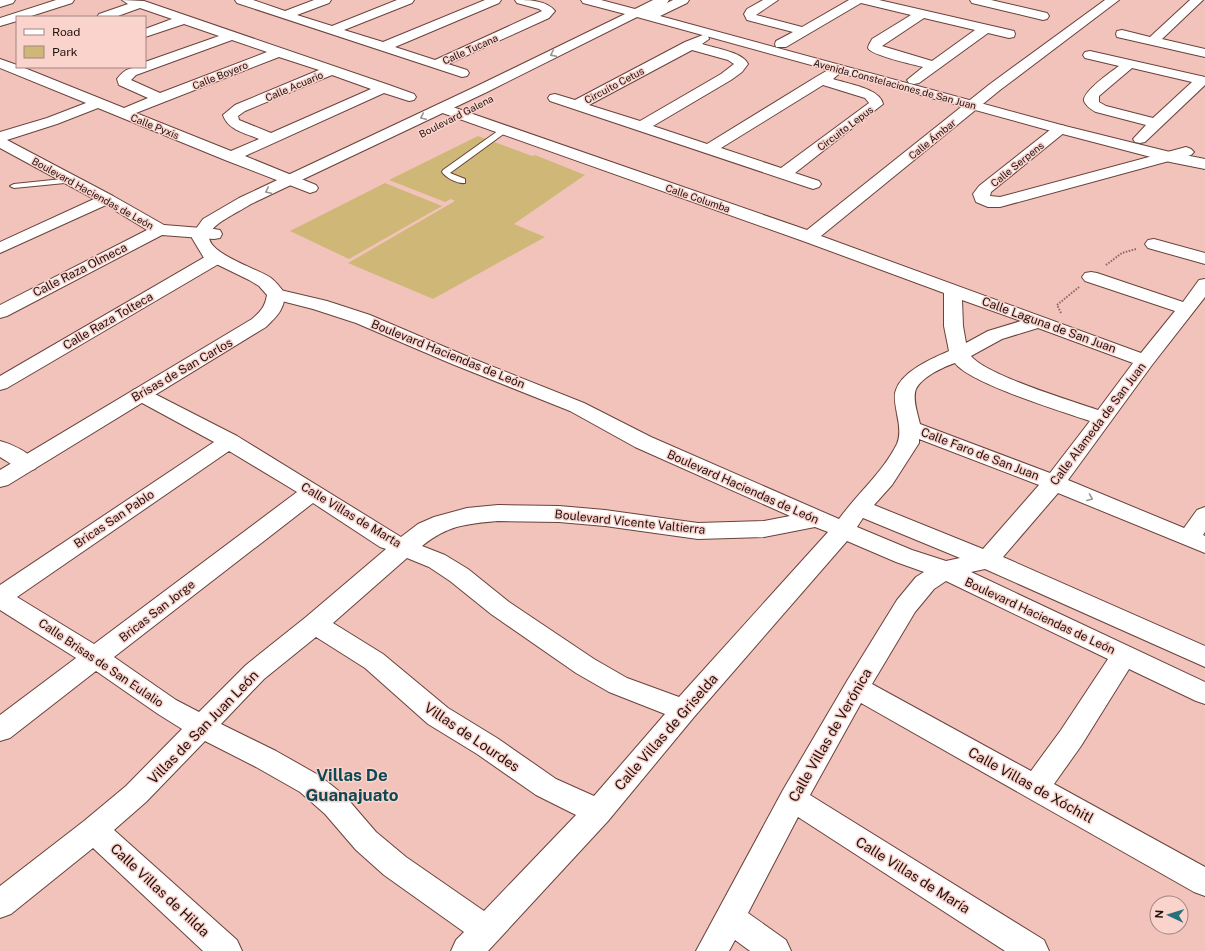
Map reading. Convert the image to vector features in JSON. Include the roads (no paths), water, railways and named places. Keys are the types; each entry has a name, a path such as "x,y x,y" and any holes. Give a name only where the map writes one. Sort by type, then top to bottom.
{"street":[{"path":"0,3 10,0"},
{"path":"23,0 42,8"},
{"path":"18,16 68,0"},
{"name":"Calle Boyero","path":"128,0 182,20 332,70"},
{"name":"Calle Tucana","path":"241,0 436,64 544,15 549,11 543,6 521,0"},
{"path":"285,15 325,0"},
{"path":"332,30 408,0"},
{"path":"383,47 495,0"},
{"name":"Avenida Constelaciones de San Juan","path":"587,0 651,10 711,34 839,69 1140,139 1205,158"},
{"name":"Avenida Constelaciones de San Juan","path":"620,0 651,10 914,80 1060,129 1170,157 1205,164"},
{"name":"Boulevard Galena","path":"212,237 246,201 651,10 683,0"},
{"path":"772,0 751,12 751,17 803,32"},
{"path":"781,44 858,0"},
{"path":"863,0 1009,34"},
{"path":"976,0 1043,16"},
{"path":"1012,8 1026,0"},
{"name":"Calle Ámbar","path":"809,237 995,87 1113,0"},
{"path":"106,16 140,4"},
{"path":"1153,41 1193,4 1205,11"},
{"name":"Boulevard Galena","path":"431,128 651,10"},
{"path":"921,14 877,42 875,45 876,48 883,52 935,66"},
{"path":"0,22 16,17"},
{"path":"146,33 182,20"},
{"path":"914,80 986,29"},
{"name":"Circuito Cetus","path":"577,105 711,34"},
{"path":"1122,34 1205,53"},
{"path":"146,67 231,36"},
{"path":"641,127 726,77 741,64 740,61 734,56 690,45"},
{"name":"Calle Boyero","path":"123,113 280,52"},
{"path":"1090,55 1203,81"},
{"name":"Calle Pyxis","path":"0,63 289,181 310,188"},
{"path":"436,64 462,73"},
{"path":"1129,64 1093,94 1090,101 1101,109 1155,123"},
{"path":"30,75 48,68"},
{"path":"142,68 131,72 124,79 124,82 161,99"},
{"path":"709,149 839,69"},
{"name":"Calle Acuario","path":"273,139 235,124 230,115 240,108 332,70 409,97"},
{"name":"Circuito Lepus","path":"783,174 876,104 876,99 870,95 821,80"},
{"path":"1140,139 1155,123 1203,81"},
{"path":"230,157 384,88"},
{"path":"555,98 577,105"},
{"path":"0,137 52,121 98,103"},
{"name":"Circuito Cetus","path":"577,105 813,184"},
{"name":"Calle Columba","path":"442,108 953,289"},
{"name":"Calle Serpens","path":"1060,129 985,189 981,194 981,197 984,200 993,202 1005,201 1170,157"},
{"name":"Boulevard Haciendas de León","path":"0,142 107,199 160,230 212,237"},
{"path":"1170,157 1186,152"},
{"path":"290,197 324,181"},
{"path":"0,248 107,199"},
{"path":"245,217 212,237 255,276 265,282 276,294"},
{"name":"Calle Raza Olmeca","path":"0,312 128,245 160,230"},
{"name":"Calle Raza Tolteca","path":"0,384 212,237"},
{"path":"1154,244 1205,259"},
{"path":"1091,277 1187,309"},
{"name":"Calle Alameda de San Juan","path":"987,560 1054,483 1145,361 1205,284"},
{"path":"953,289 951,312 960,354 966,364 974,369 1022,389 1102,418"},
{"name":"Calle Laguna de San Juan","path":"953,289 1145,361"},
{"name":"Boulevard Haciendas de León","path":"276,294 320,305 363,319 459,360 577,407 643,442 842,531 904,556 945,570 1205,694"},
{"name":"Brisas de San Carlos","path":"0,480 259,323 270,313 275,304 276,294"},
{"path":"910,428 905,399 906,389 915,378 932,365 960,354 995,335 1039,322"},
{"name":"Calle Villas de Marta","path":"140,394 229,441 378,534 403,548 437,561 459,575 500,608 585,666 618,685 684,710"},
{"name":"Calle Faro de San Juan","path":"910,428 1054,483 1197,542"},
{"name":"Calle Villas de Griselda","path":"467,951 598,812 684,710 842,531 859,508 884,480 908,443 910,428"},
{"name":"Bricas San Pablo","path":"0,597 229,441"},
{"path":"0,448 27,464"},
{"name":"Bricas San Jorge","path":"0,730 312,492"},
{"path":"859,508 987,560 1205,657"},
{"name":"Boulevard Vicente Valtierra","path":"403,548 426,530 442,522 467,516 498,513 559,514 605,518 698,531 764,529 816,519"},
{"path":"1197,542 1205,515"},
{"name":"Villas de San Juan León","path":"0,904 94,830 136,794 203,728 255,672 315,624 403,548"},
{"name":"Calle Villas de Verónica","path":"712,951 793,799 856,688 906,606 925,584 945,570 987,560"},
{"name":"Calle Brisas de San Eulalio","path":"0,597 96,658 167,707 203,728 266,759 310,784 335,805 366,841 395,866 487,931"},
{"name":"Villas de Lourdes","path":"315,624 374,661 438,716 487,746 546,787 598,812"},
{"path":"1035,788 1071,738 1124,656"},
{"name":"Calle Villas de Xóchitl","path":"856,688 1035,788 1204,877"},
{"name":"Calle Villas de María","path":"793,799 1033,951"},
{"name":"Calle Villas de Hilda","path":"94,830 226,951"},
{"path":"730,918 775,951"}],"lane":[{"path":"462,180 447,174 446,172 505,130"},
{"path":"14,186 72,180"}],"district":[{"name":"Villas De Guanajuato","path":"352,785"}]}
